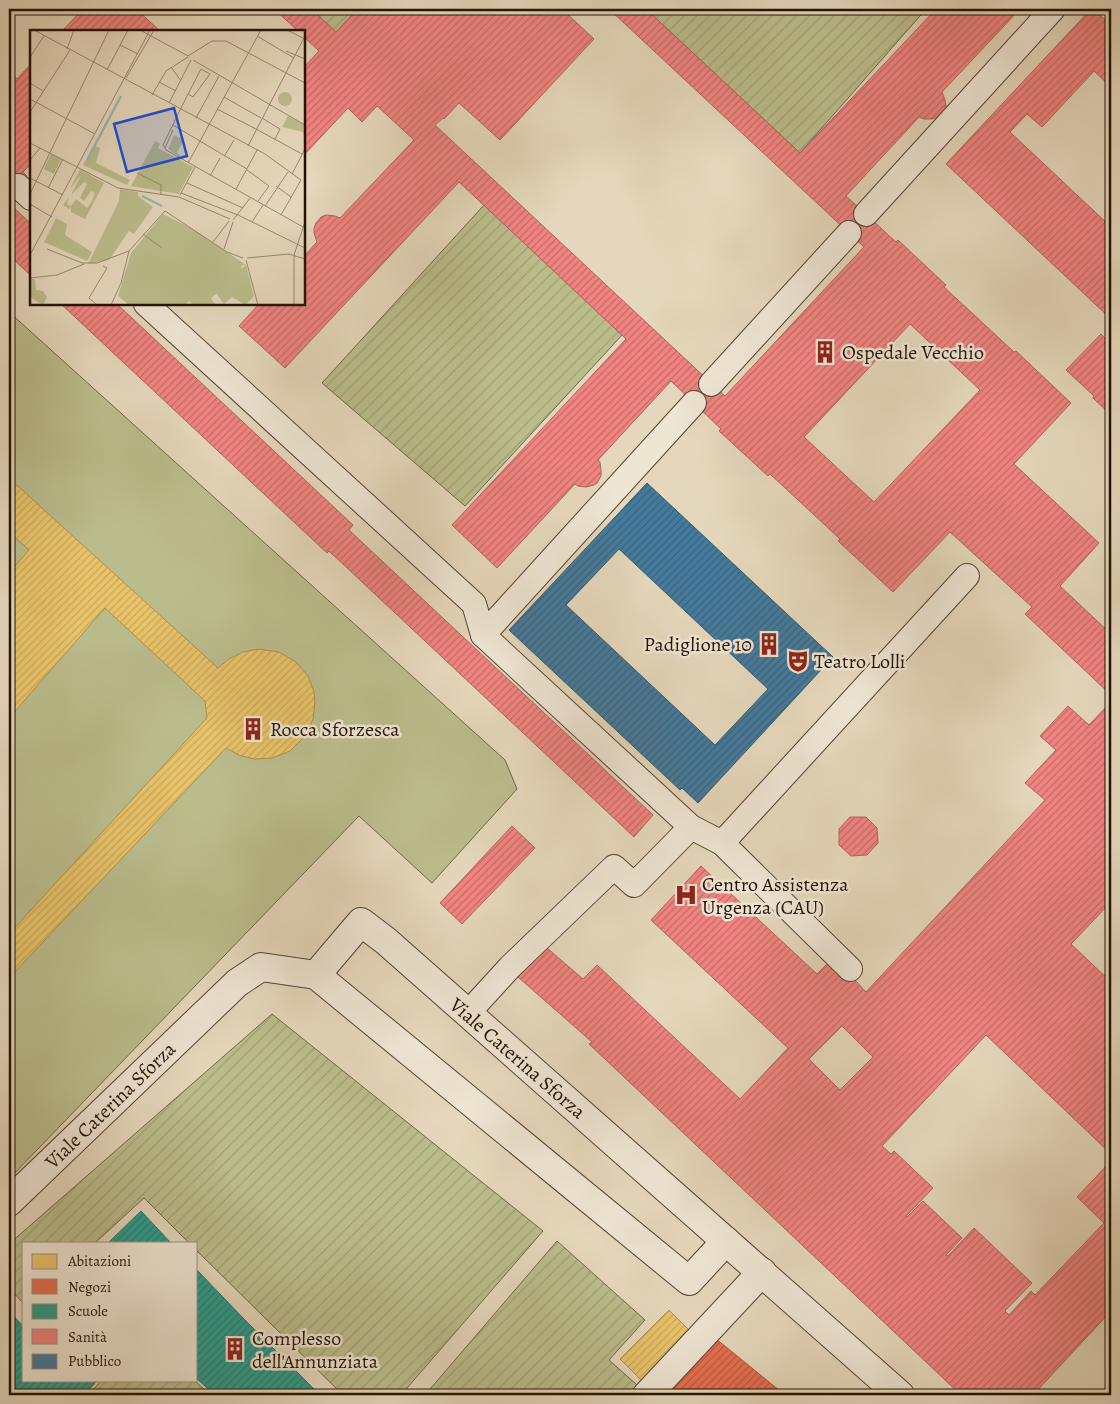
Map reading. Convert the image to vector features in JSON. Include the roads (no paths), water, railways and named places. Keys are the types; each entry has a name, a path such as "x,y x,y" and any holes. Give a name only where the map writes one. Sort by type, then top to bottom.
{"street":[{"name":"Viale Caterina Sforza","path":"9,1202 237,982 261,967 316,975 361,922 386,941 900,1395"},
{"path":"316,975 689,1281 726,1241"},
{"path":"647,1395 762,1272"}],"lane":[{"path":"866,214 1053,9"},
{"path":"711,384 849,233"},
{"path":"147,305 474,604 483,635 691,827 722,843 850,969"},
{"path":"483,635 694,403"},
{"path":"722,843 967,576"},
{"path":"468,1014 510,967 614,867 634,885 691,827"}],"place":[{"name":"Ospedale Vecchio","path":"825,352"},
{"name":"Padiglione 10","path":"769,644"},
{"name":"Teatro Lolli","path":"798,661"},
{"name":"Rocca Sforzesca","path":"253,729"},
{"name":"Centro Assistenza Urgenza (CAU)","path":"686,895"},
{"name":"Complesso dell'Annunziata","path":"235,1349"}]}
